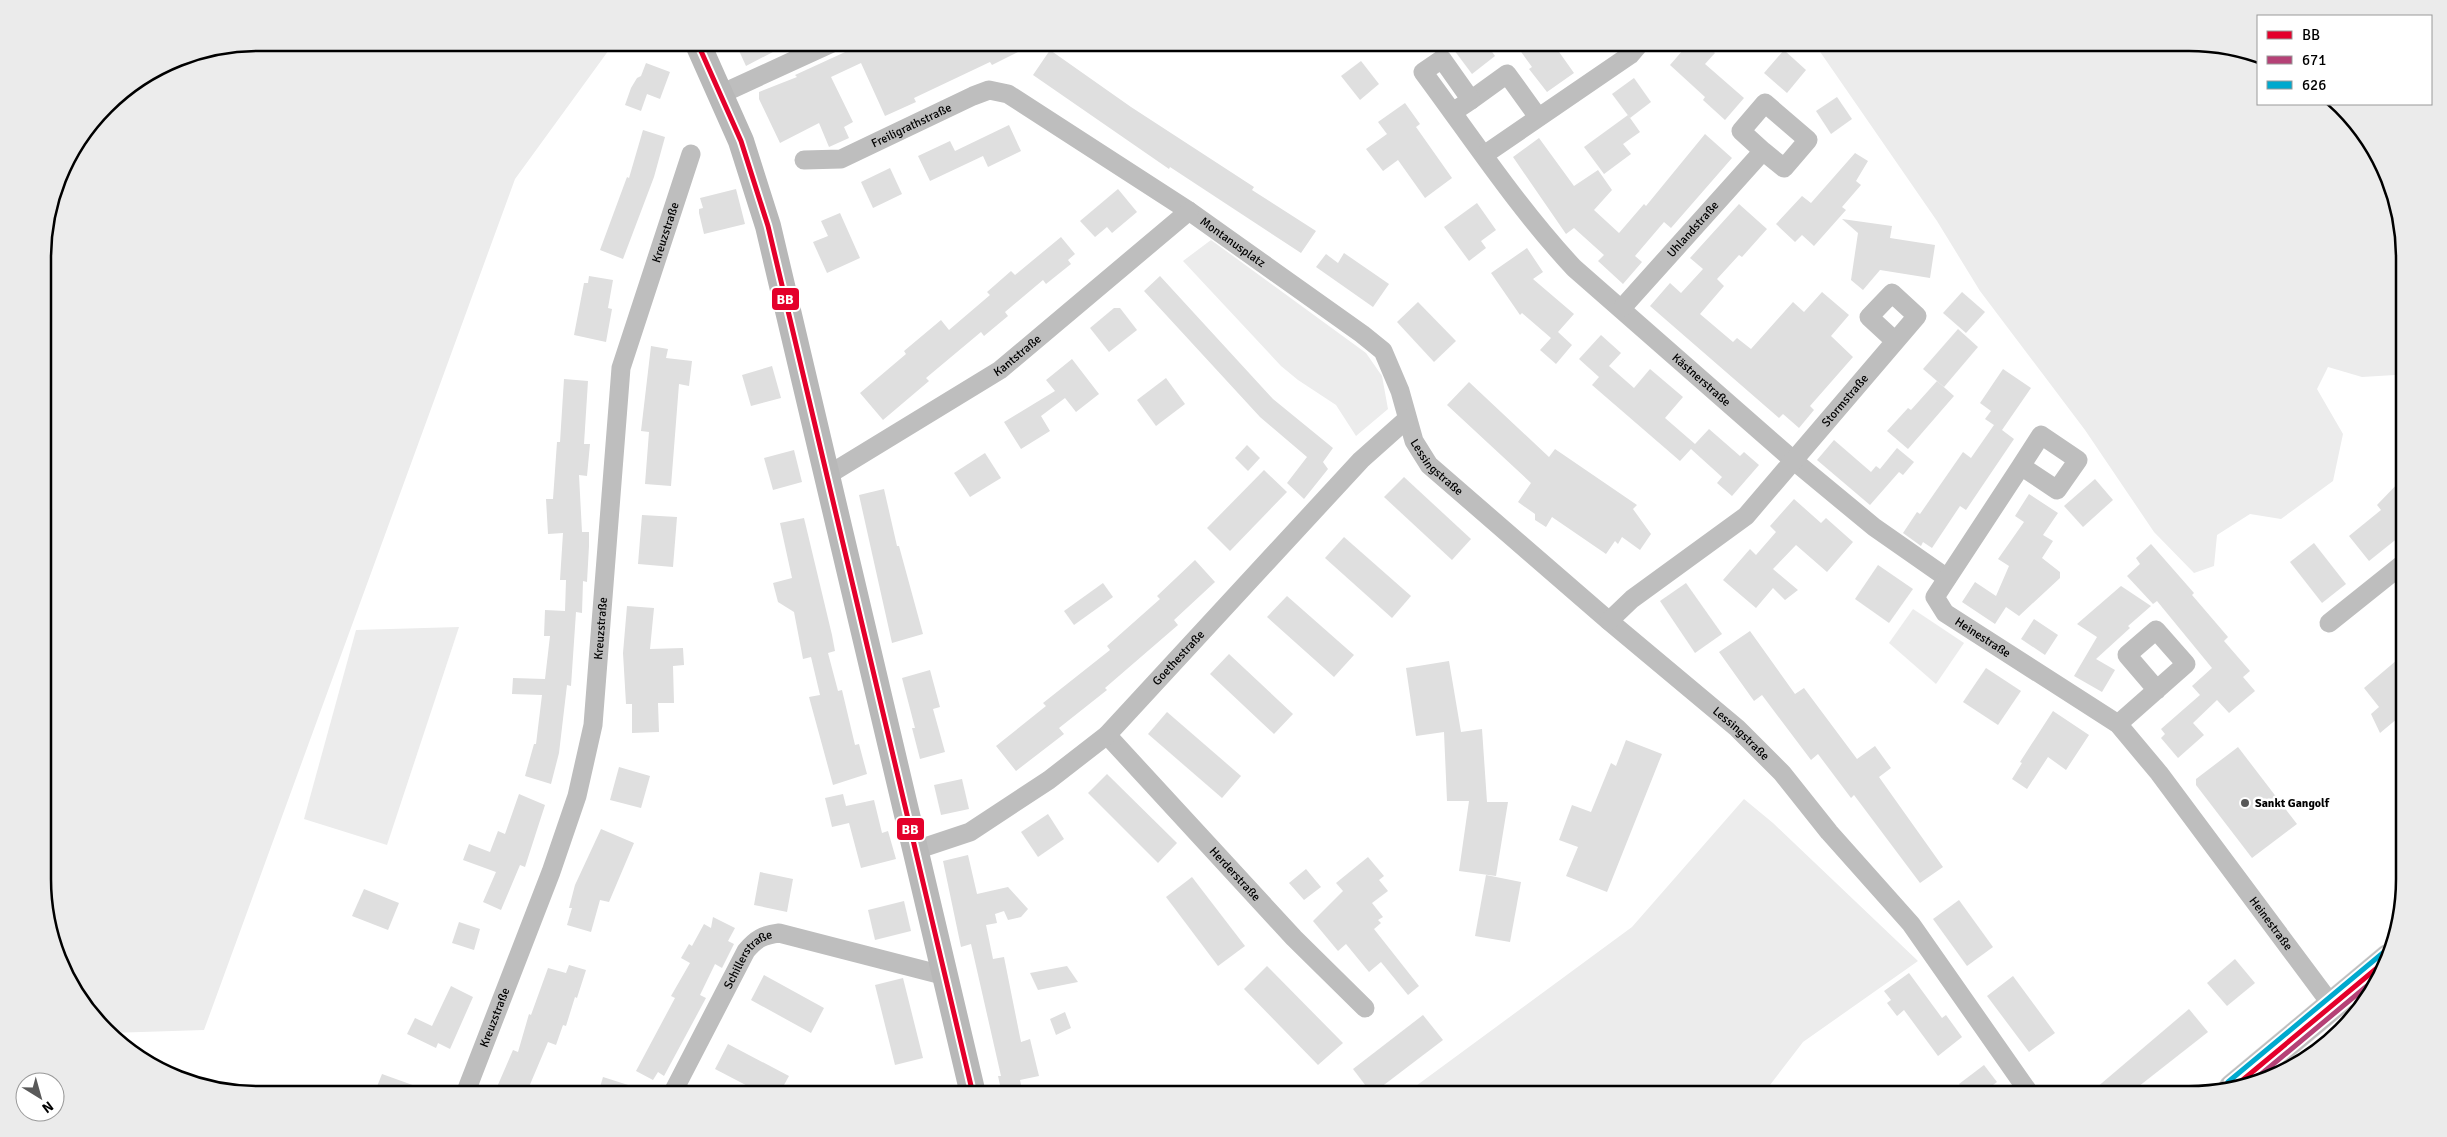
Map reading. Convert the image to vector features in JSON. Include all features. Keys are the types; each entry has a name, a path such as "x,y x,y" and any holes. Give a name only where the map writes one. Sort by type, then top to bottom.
{"main road":[{"path":"700,51 721,94 750,165 768,226 971,1086"},
{"path":"2243,1079 2374,970"}],"street":[{"path":"721,94 814,51"},
{"path":"1484,155 1633,51"},
{"name":"Kästnerstraße","path":"1471,100 1442,59 1423,72 1544,236 1574,268 1622,308 1793,460 1874,527 1947,578"},
{"path":"1453,112 1507,74 1538,117"},
{"name":"Freiligrathstraße","path":"804,160 841,159 989,90 1008,94 1017,99"},
{"name":"Montanusplatz","path":"1017,99 1189,211 1383,351 1400,392 1407,419"},
{"name":"Uhlandstraße","path":"1622,308 1763,150"},
{"name":"Kreuzstraße","path":"468,1086 551,872 577,796 593,725 621,368 691,154"},
{"name":"Kantstraße","path":"828,476 1000,370 1189,211"},
{"name":"Stormstraße","path":"1609,621 1632,599 1746,516 1894,341"},
{"name":"Lessingstraße","path":"1407,419 1420,453 1440,476 1737,728 1782,772 1829,832 1911,924 2024,1086"},
{"name":"Goethestraße","path":"916,850 970,832 1049,780 1107,735 1360,460 1407,419"},
{"name":"Heinestraße","path":"2021,466 1936,597 1945,613 2118,724 2159,773 2332,1004"},
{"path":"2329,624 2396,570"},
{"path":"2118,724 2157,690"},
{"name":"Herderstraße","path":"1107,735 1294,938 1365,1008"},
{"name":"Schillerstraße","path":"676,1086 746,951 756,940 765,935 779,933 946,976"}],"shaded area":[{"path":"258,51 608,51 515,179 204,1030 121,1033 94,1005 79,982 62,945 55,919 51,879 51,258 55,218 67,179 79,155 94,132 132,94 155,79 179,67 205,58 231,53"},
{"path":"1820,51 2189,51 2229,55 2255,62 2257,63 2257,105 2327,105 2361,143 2380,179 2389,205 2394,231 2396,258 2396,375 2362,377 2328,367 2317,389 2343,434 2333,481 2281,519 2250,514 2217,535 2214,566 2194,573 2154,532 2085,430 1980,291 1937,221"},
{"path":"1211,240 1366,353 1382,376 1388,409 1356,436 1336,405 1298,380 1281,366 1183,261"},
{"path":"1913,609 1964,643 1936,684 1889,643"},
{"path":"459,627 387,845 304,819 356,630"},
{"path":"1744,799 1773,823 1918,961 1803,1042 1769,1086 1416,1086 1632,927"}],"building":[{"path":"739,51 775,51 746,66"},
{"path":"847,51 1020,51 992,65 990,62 914,98 916,102 885,116 861,63 831,77 853,122 844,127 849,138 829,147 819,123 780,143 759,99 759,92 797,77 795,75"},
{"path":"1049,51 1051,51 1131,107 1254,187 1252,190 1316,231 1301,253 1170,167 1169,169 1033,75"},
{"path":"1455,51 1491,51 1495,56 1472,74"},
{"path":"1520,51 1558,51 1574,73 1547,92 1529,69 1532,67"},
{"path":"1682,51 1713,51 1715,53 1705,64 1744,98 1725,120 1703,100 1705,97 1670,65"},
{"path":"1783,51 1806,70 1787,93 1764,73"},
{"path":"1361,61 1379,84 1360,100 1341,76"},
{"path":"646,63 670,72 660,99 647,94 641,111 625,105 631,88 637,78 641,76"},
{"path":"1634,78 1651,102 1630,118 1612,94"},
{"path":"1837,97 1852,119 1831,134 1816,111"},
{"path":"1405,103 1420,124 1416,127 1452,178 1425,198 1398,160 1383,171 1366,149 1387,134 1378,122"},
{"path":"1628,115 1640,132 1623,144 1631,154 1604,174 1584,147"},
{"path":"1009,125 1021,151 988,167 983,156 930,181 918,156 950,141 955,151"},
{"path":"643,130 665,137 654,177 623,259 600,250 627,177 629,178"},
{"path":"1705,134 1732,158 1671,228 1664,222 1635,256 1642,262 1623,284 1598,261 1604,255 1574,228 1566,234 1513,157 1539,138 1574,186 1598,170 1612,190 1594,210 1619,233 1644,204 1646,206"},
{"path":"1855,153 1868,161 1856,181 1861,185 1842,207 1846,210 1814,246 1802,235 1795,242 1776,224 1802,196 1811,203"},
{"path":"890,168 902,194 873,208 861,182"},
{"path":"736,189 745,224 704,234 699,213 699,209 703,208 700,198"},
{"path":"1118,189 1137,212 1112,233 1107,227 1095,237 1080,221"},
{"path":"1477,203 1496,230 1481,241 1486,248 1469,261 1444,227"},
{"path":"1739,204 1767,229 1742,257 1739,255 1717,279 1724,286 1700,314 1733,342 1737,338 1751,349 1793,302 1804,312 1822,292 1849,315 1831,336 1853,357 1810,406 1814,410 1799,428 1783,414 1779,418 1650,306 1670,283 1681,293 1703,269 1690,258"},
{"path":"840,213 860,258 827,273 813,242 828,236 821,221"},
{"path":"1842,219 1892,226 1890,238 1935,245 1930,278 1880,270 1863,290 1851,280 1858,233"},
{"path":"1061,237 1075,254 1068,260 1071,264 1046,284 1043,280 1005,312 1008,316 984,336 981,332 926,378 929,381 883,420 860,393 906,354 904,351 941,320 949,330 990,295 987,292 1011,271 1015,275"},
{"path":"1527,248 1543,272 1533,279 1574,314 1558,332 1572,345 1556,364 1540,350 1551,338 1522,313 1520,315 1491,273"},
{"path":"1344,253 1389,284 1373,307 1316,267 1326,254 1338,263"},
{"path":"589,276 613,280 608,308 612,309 606,342 574,335 584,283 588,283"},
{"path":"1160,276 1273,399 1333,448 1323,462 1328,469 1304,499 1287,483 1307,457 1260,417 1144,291"},
{"path":"1962,292 1985,312 1966,333 1943,313"},
{"path":"1418,302 1456,341 1434,362 1397,322"},
{"path":"1114,308 1120,308 1137,330 1109,352 1090,328"},
{"path":"1958,329 1978,347 1944,387 1923,369"},
{"path":"1601,335 1621,353 1609,366 1634,388 1650,369 1683,397 1665,418 1695,444 1709,429 1740,456 1744,452 1759,465 1732,496 1717,483 1722,477 1691,449 1680,461 1592,385 1599,377 1579,359"},
{"path":"651,346 668,349 666,358 692,361 689,386 679,384 671,486 645,484 649,432 641,431"},
{"path":"1072,359 1099,394 1076,412 1065,398 1041,416 1050,431 1021,449 1004,422 1055,391 1046,380"},
{"path":"772,366 781,398 751,406 742,375"},
{"path":"2003,369 2031,388 2002,430 2014,439 1966,510 1960,506 1932,548 1923,542 1921,546 1903,533 1917,512 1920,514 1963,452 1971,458 1994,425 1985,419 1991,411 1980,403"},
{"path":"1166,378 1185,404 1156,426 1137,400"},
{"path":"564,379 588,381 584,444 590,444 587,476 579,475 582,532 589,532 589,546 587,582 583,581 582,613 576,612 571,686 567,685 559,753 551,784 525,776 534,744 536,744 542,695 512,694 513,678 545,679 550,636 544,636 545,610 565,611 566,580 560,580 563,533 548,534 546,499 553,499 557,442 560,442"},
{"path":"1937,381 1954,396 1908,449 1887,431 1908,408 1911,410"},
{"path":"1469,382 1549,457 1555,449 1637,505 1633,509 1651,534 1640,550 1622,537 1618,544 1615,541 1606,554 1552,517 1546,527 1535,520 1535,514 1518,502 1531,483 1447,405"},
{"path":"1834,440 1871,472 1876,466 1880,469 1897,448 1914,462 1903,475 1899,472 1870,505 1817,460"},
{"path":"1247,445 1260,458 1248,471 1235,458"},
{"path":"794,450 802,482 773,490 764,458"},
{"path":"985,453 1001,478 970,497 954,473"},
{"path":"1264,470 1287,492 1230,551 1207,528"},
{"path":"1404,477 1471,539 1452,560 1384,497"},
{"path":"2095,479 2113,500 2083,527 2064,506"},
{"path":"2396,485 2396,539 2369,561 2349,536 2381,510 2377,505"},
{"path":"884,489 897,546 899,546 923,634 892,643 859,495"},
{"path":"2029,494 2058,513 2043,535 2053,541 2042,558 2060,572 2060,578 2019,616 2006,607 1995,624 1962,602 1975,582 1996,596 2009,566 1998,559 2024,522 2015,516"},
{"path":"1794,499 1821,523 1826,518 1853,542 1827,572 1796,545 1773,569 1798,590 1785,600 1773,588 1756,608 1723,580 1750,549 1756,555 1776,532 1770,526"},
{"path":"642,515 677,517 673,567 638,564"},
{"path":"804,518 835,651 828,653 838,691 842,690 855,745 859,744 867,774 833,785 809,697 820,695 811,657 803,659 794,612 778,602 773,583 792,578 780,523"},
{"path":"1344,537 1411,596 1392,618 1325,558"},
{"path":"2314,543 2346,584 2322,603 2290,562"},
{"path":"2151,544 2194,593 2192,595 2228,637 2224,641 2250,671 2243,677 2255,691 2229,713 2217,700 2193,723 2204,735 2178,758 2161,738 2165,734 2161,729 2200,695 2192,686 2212,668 2157,601 2153,604 2127,576 2140,564 2136,558"},
{"path":"1195,560 1215,582 1174,620 1178,625 1105,688 1107,690 1059,728 1064,734 1016,771 996,746 1046,706 1043,703 1110,650 1107,646 1160,599 1157,596"},
{"path":"1878,565 1913,589 1889,623 1855,599"},
{"path":"1103,583 1113,597 1074,625 1064,611"},
{"path":"1686,583 1722,634 1695,653 1660,601"},
{"path":"2121,586 2151,606 2128,626 2130,628 2096,659 2115,670 2102,692 2074,676 2097,637 2077,624"},
{"path":"1287,596 1354,655 1334,677 1267,617"},
{"path":"627,606 654,608 650,649 683,648 684,665 673,666 674,703 658,703 659,732 632,733 632,704 626,704 623,653"},
{"path":"2034,619 2058,635 2045,655 2021,639"},
{"path":"1750,631 1795,694 1804,688 1857,759 1875,746 1891,768 1879,777 1943,867 1920,883 1854,795 1851,798 1818,754 1811,760 1762,695 1754,701 1719,652"},
{"path":"1229,654 1293,714 1274,734 1210,674"},
{"path":"1449,661 1461,732 1482,729 1487,802 1508,802 1496,876 1459,871 1469,801 1447,801 1444,732 1416,736 1406,668"},
{"path":"2396,661 2396,720 2380,733 2371,714 2379,707 2364,688"},
{"path":"1986,668 2021,691 1998,725 1963,702"},
{"path":"930,670 940,707 933,709 945,752 920,759 912,728 915,728 902,678"},
{"path":"2053,711 2089,735 2066,770 2048,757 2027,789 2012,779 2022,763 2020,762"},
{"path":"1167,712 1241,776 1222,798 1148,734"},
{"path":"1626,740 1662,754 1607,892 1566,876 1578,847 1559,840 1572,805 1591,812 1611,763 1616,766"},
{"name":"Sankt Gangolf","path":"2238,747 2297,824 2252,858 2196,785 2196,779"},
{"path":"619,767 650,776 641,808 610,800"},
{"path":"1107,774 1177,843 1158,863 1088,793"},
{"path":"962,779 969,809 941,815 934,785"},
{"path":"519,794 545,805 525,867 520,865 501,910 483,902 496,872 463,860 469,844 490,852 498,831 505,834"},
{"path":"843,794 846,806 874,800 882,833 888,831 896,859 861,868 849,823 832,827 825,798"},
{"path":"1048,814 1064,839 1038,857 1021,832"},
{"path":"601,829 634,843 609,902 600,900 591,932 567,925 572,908 569,908 575,885"},
{"path":"968,855 977,894 1008,887 1028,909 1021,917 1008,920 1004,911 995,914 997,923 986,925 993,959 1004,957 1021,1042 1030,1039 1039,1076 1020,1080 1021,1086 1000,1086 998,1076 1001,1076 971,944 961,947 943,861"},
{"path":"1368,857 1384,876 1379,880 1388,891 1372,903 1383,917 1378,920 1381,923 1374,929 1419,986 1408,995 1381,962 1369,972 1346,944 1338,951 1313,921 1343,891 1336,883"},
{"path":"1306,869 1321,887 1304,900 1289,883"},
{"path":"760,872 793,879 787,912 754,905"},
{"path":"1486,875 1521,882 1510,942 1475,936"},
{"path":"1192,877 1245,946 1218,966 1166,897"},
{"path":"364,889 399,903 388,930 352,916"},
{"path":"1959,900 1993,947 1967,966 1933,919"},
{"path":"904,901 911,931 875,940 868,910"},
{"path":"713,917 735,928 728,941 734,944 722,968 715,964 700,995 706,998 664,1076 658,1072 653,1080 636,1071 675,998 671,996 690,963 681,958 689,944 692,946 704,924 711,928"},
{"path":"459,922 480,929 474,950 452,943"},
{"path":"2235,959 2255,983 2227,1006 2207,983"},
{"path":"569,965 586,970 566,1026 563,1025 556,1045 548,1042 529,1086 497,1086 513,1050 518,1052 529,1014 531,1015 548,968 566,973"},
{"path":"1067,966 1078,982 1038,990 1030,973"},
{"path":"1267,966 1343,1043 1318,1065 1244,989"},
{"path":"1909,973 1942,1018 1946,1015 1962,1037 1938,1056 1904,1010 1897,1016 1887,1003 1891,1000 1884,991"},
{"path":"764,975 824,1008 811,1033 751,1000"},
{"path":"2013,976 2055,1033 2029,1052 1987,996"},
{"path":"903,978 923,1058 895,1065 875,985"},
{"path":"451,986 473,997 450,1049 438,1043 436,1048 407,1034 415,1018 432,1026"},
{"path":"2189,1009 2208,1032 2139,1086 2098,1086"},
{"path":"1065,1012 1071,1028 1056,1035 1050,1019"},
{"path":"1423,1015 1443,1040 1383,1086 1366,1086 1353,1069"},
{"path":"728,1044 789,1076 783,1086 748,1086 715,1069"},
{"path":"1984,1065 1997,1082 1992,1086 1961,1086 1959,1084"},
{"path":"382,1074 415,1086 377,1086"},
{"path":"603,1077 631,1086 600,1086"}],"transit line":[{"name":"BB","path":"701,51 741,141 768,226 971,1086"},
{"name":"626","path":"2228,1082 2382,954"},
{"name":"BB","path":"2245,1078 2374,971"},
{"name":"671","path":"2264,1071 2364,988"}],"place":[{"name":"Sankt Gangolf","path":"2245,803"}]}
